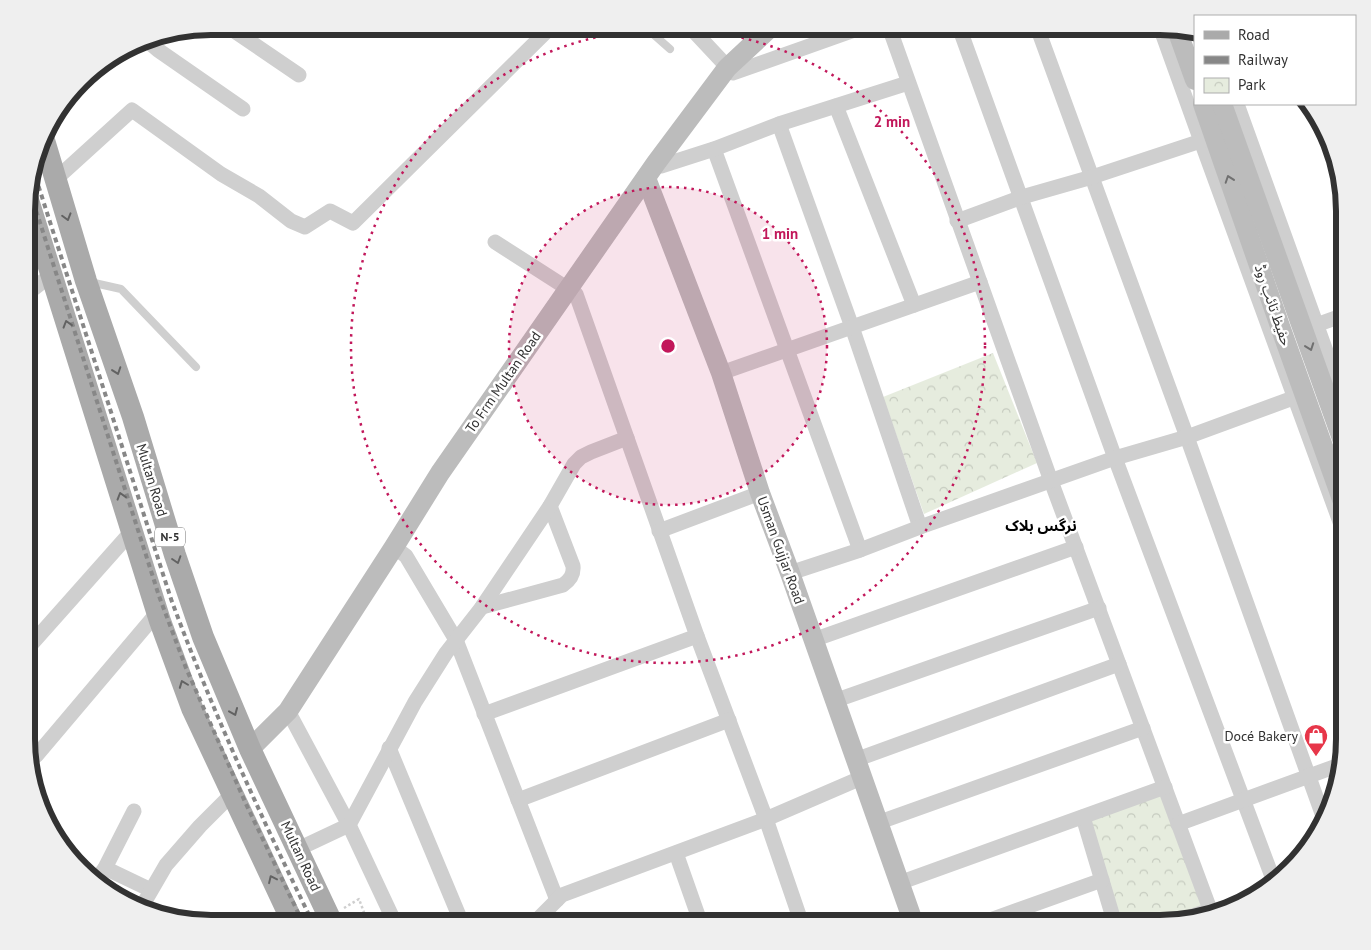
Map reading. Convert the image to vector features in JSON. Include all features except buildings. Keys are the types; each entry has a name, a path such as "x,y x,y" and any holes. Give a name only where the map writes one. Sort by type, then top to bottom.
{"main road":[{"name":"Multan Road","path":"46,148 86,281 133,417 175,555 203,637 250,749 329,915"},
{"name":"N-5","path":"35,223 157,613 192,708 289,915"}],"street":[{"path":"240,35 299,75"},
{"path":"56,179 132,110 221,174 259,196 291,221 305,227 330,211 353,223 543,35"},
{"path":"697,35 733,73 838,35"},
{"name":"To Frm Multan Road","path":"250,749 288,712 440,473 651,170 727,68 762,35"},
{"path":"892,35 1051,481 1210,908"},
{"path":"962,35 1115,458 1271,876"},
{"path":"1040,35 1321,811"},
{"path":"957,221 1022,197 1092,177 1208,139 1163,35"},
{"path":"1179,36 1194,77"},
{"path":"152,45 243,109"},
{"path":"651,170 714,150 779,124 908,82"},
{"name":"حفیظ تائب روڈ","path":"1203,105 1208,139 1299,395 1336,485"},
{"name":"حفیظ تائب روڈ","path":"1222,105 1309,317 1336,415"},
{"path":"1237,105 1309,317 1336,381"},
{"path":"836,106 914,306"},
{"path":"779,124 852,327 920,527"},
{"path":"714,150 860,550"},
{"name":"Usman Gujjar Road","path":"651,170 760,493 911,915"},
{"path":"495,242 576,294 659,531 730,720 799,915"},
{"path":"35,288 51,275"},
{"path":"721,373 980,282"},
{"path":"1309,317 1336,316"},
{"path":"790,573 860,550 1115,458 1187,438 1299,395 1336,508"},
{"path":"298,849 349,825 415,702 550,506 574,464 581,457 626,438"},
{"path":"659,531 760,493"},
{"path":"482,607 563,585 569,581 574,571 573,566 550,506"},
{"path":"35,636 132,531"},
{"path":"394,547 406,556 456,640 557,900"},
{"path":"813,640 1076,547"},
{"path":"834,701 1099,608"},
{"path":"36,756 157,613"},
{"path":"484,714 697,636"},
{"path":"543,915 562,896 766,819 858,769 1119,664"},
{"path":"288,712 349,825 391,915"},
{"path":"518,800 730,720"},
{"path":"877,823 1143,728"},
{"path":"389,748 458,915"},
{"path":"1178,824 1334,767"},
{"path":"899,883 1165,787"},
{"path":"144,902 166,865 200,826 232,794"},
{"path":"100,875 134,811"},
{"path":"1083,817 1112,915"},
{"path":"676,852 698,915"},
{"path":"105,868 151,890"},
{"path":"1003,915 1102,880"}],"lane":[{"path":"654,35 670,49"},
{"path":"86,281 120,289 196,367"}],"path":[{"path":"338,915 359,899 365,915"}],"green space":[{"path":"993,353 1037,463 924,514 883,397"},
{"path":"1162,795 1203,906 1186,913 1172,915 1117,915 1090,819"}],"railway":[{"path":"37,183 171,599 203,682 238,763 309,915"},
{"path":"35,207 159,596 186,668 246,804 299,915"}],"place":[{"name":"Docé Bakery","path":"1316,757"}],"district":[{"name":"نرگس بلاک","path":"1041,526"}]}
